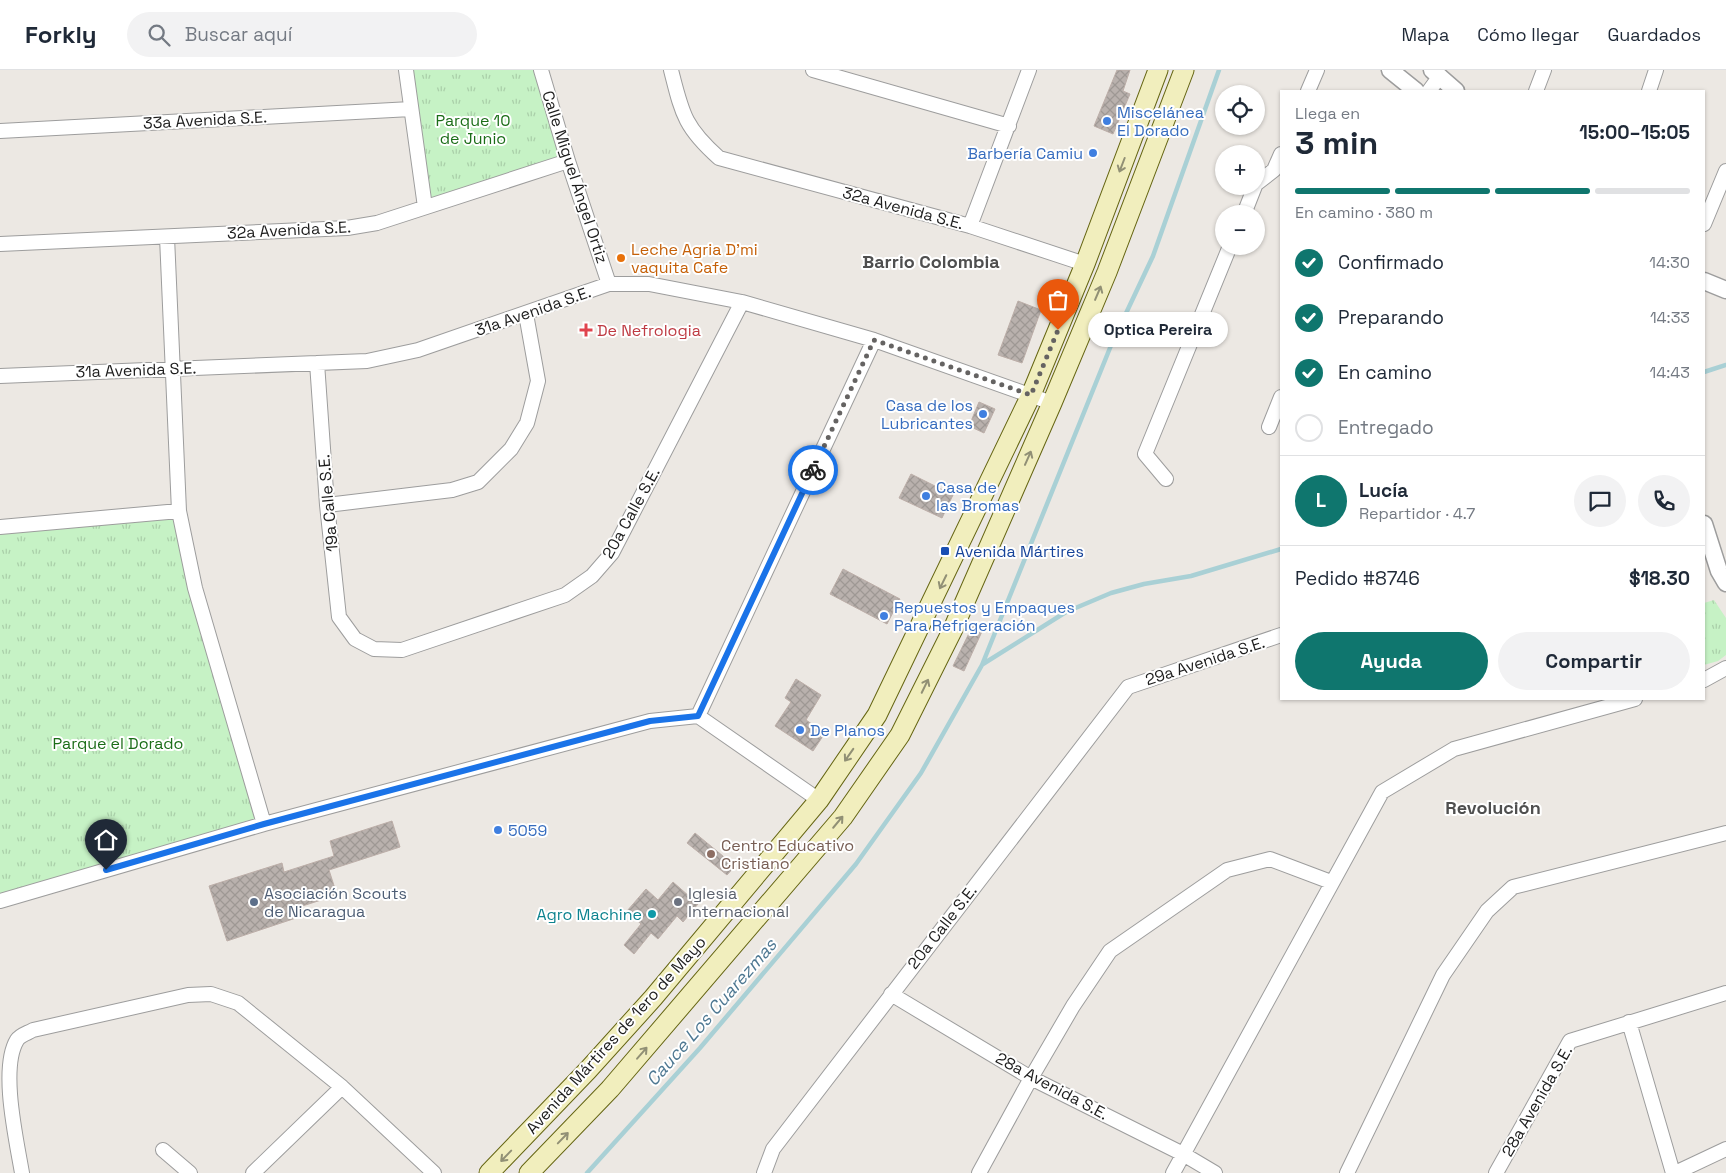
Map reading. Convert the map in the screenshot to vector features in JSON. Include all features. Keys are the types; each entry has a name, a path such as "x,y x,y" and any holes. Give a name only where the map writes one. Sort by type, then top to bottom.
{"main road":[{"name":"Avenida Mártires de 1ero de Mayo","path":"489,1173 588,1070 653,998 818,800 877,715 1031,395 1085,264 1158,70"},
{"name":"Avenida Mártires de 1ero de Mayo","path":"529,1173 610,1089 843,817 900,735 953,629 1052,403 1107,272 1184,70"},
{"path":"588,1070 610,1089"}],"street":[{"path":"406,70 425,206"},
{"name":"Calle Miguel Ángel Ortiz","path":"541,70 568,161 609,284"},
{"name":"32a Avenida S.E.","path":"671,70 682,112 696,138 718,158 970,226 1085,264"},
{"path":"813,70 1009,126"},
{"path":"970,226 1029,70"},
{"path":"1308,90 1317,70"},
{"path":"1390,70 1415,90"},
{"path":"1536,90 1544,70"},
{"path":"1649,90 1656,70"},
{"path":"1429,90 1436,73 1455,90"},
{"name":"33a Avenida S.E.","path":"0,131 411,109"},
{"path":"1265,178 1274,170 1280,156"},
{"name":"32a Avenida S.E.","path":"0,244 348,228 377,223 568,161"},
{"path":"1705,222 1725,176"},
{"path":"167,237 179,511 196,588 264,824"},
{"path":"1166,479 1145,454 1226,255"},
{"path":"1705,281 1726,290"},
{"name":"31a Avenida S.E.","path":"0,376 366,361 418,350 609,284 649,284 742,302 874,340 1052,403"},
{"name":"20a Calle S.E.","path":"355,639 374,649 402,650 565,595 592,576 612,553 742,302"},
{"path":"327,505 452,490 478,482 512,449 527,423 538,381 526,314"},
{"path":"698,716 874,340"},
{"name":"19a Calle S.E.","path":"317,362 327,505 340,617 355,639"},
{"path":"1269,427 1280,400"},
{"path":"0,527 179,511"},
{"path":"1705,527 1726,584"},
{"path":"1705,563 1726,584"},
{"name":"29a Avenida S.E.","path":"1128,686 1280,635"},
{"path":"1705,679 1726,668"},
{"name":"20a Calle S.E.","path":"764,1173 773,1149 1128,686"},
{"path":"1173,1173 1382,792 1454,749 1631,700"},
{"path":"0,901 264,824 650,721 698,716 818,800"},
{"path":"1347,1173 1443,975 1487,911 1512,887 1726,833"},
{"path":"979,1173 1073,1006 1110,951 1227,870 1270,859 1331,882"},
{"name":"28a Avenida S.E.","path":"1496,1173 1570,1041 1726,993"},
{"path":"22,1173 5,1080 7,1055 18,1038 34,1030 188,995 211,994 238,1003 342,1087 434,1173"},
{"name":"28a Avenida S.E.","path":"891,994 1031,1078 1183,1154 1215,1173"},
{"path":"1629,1022 1674,1173 1726,1149"},
{"path":"253,1173 342,1087"},
{"path":"163,1150 190,1173"}],"green space":[{"name":"Parque 10 de Junio","path":"406,70 541,70 568,161 425,207"},
{"name":"Parque el Dorado","path":"179,511 264,824 0,901 0,527"},
{"path":"1714,600 1726,618 1726,655 1718,661 1705,665 1705,603"}],"building":[{"path":"1117,70 1130,70 1123,91 1130,94 1113,134 1094,126"},
{"path":"1018,301 1041,310 1022,363 998,355"},
{"name":"Casa de los Lubricantes","path":"979,402 995,409 984,433 969,426"},
{"name":"Casa de las Bromas","path":"911,474 953,495 942,518 899,498"},
{"path":"843,569 900,599 887,624 830,594"},
{"path":"974,623 984,627 964,671 953,666"},
{"path":"796,679 821,695 806,720 825,733 813,751 775,726 791,702 785,698"},
{"path":"392,821 400,847 329,870 337,895 296,908 299,917 227,941 209,886 282,863 284,872 334,856 330,841"},
{"name":"Centro Educativo Cristiano","path":"695,833 735,866 727,875 687,843"},
{"path":"673,882 698,904 683,922 677,916 658,939 651,933 634,954 624,945 641,924 627,911 646,889 658,900"}],"waterway":[{"name":"Cauce Los Cuarezmas","path":"587,1173 700,1048 856,864 921,773 982,665 1112,343 1153,256 1219,70"},
{"path":"1705,372 1726,365"},
{"path":"983,664 1066,612 1111,593 1144,584 1191,576 1280,549"}],"way so far":[{"path":"813,470 874,340 1031,395 1058,330"}],"place":[{"name":"Miscelánea El Dorado","path":"1107,121"},
{"name":"Barbería Camiu","path":"1093,153"},
{"name":"Leche Agria D'mi vaquita Cafe","path":"621,258"},
{"name":"De Nefrologia","path":"586,330"},
{"name":"Optica Pereira","path":"1058,330"},
{"name":"Casa de los Lubricantes","path":"983,414"},
{"name":"Casa de las Bromas","path":"926,496"},
{"name":"Avenida Mártires","path":"945,551"},
{"name":"Repuestos y Empaques Para Refrigeración","path":"884,616"},
{"name":"De Planos","path":"800,730"},
{"name":"5059","path":"498,830"},
{"name":"Centro Educativo Cristiano","path":"711,854"},
{"name":"Asociación Scouts de Nicaragua","path":"254,902"},
{"name":"Iglesia Internacional","path":"678,902"},
{"name":"Agro Machine","path":"652,914"}],"district":[{"name":"Barrio Colombia","path":"931,261"},
{"name":"Revolución","path":"1493,807"}],"route":[{"path":"106,870 264,824 650,721 698,716 813,470"}]}
